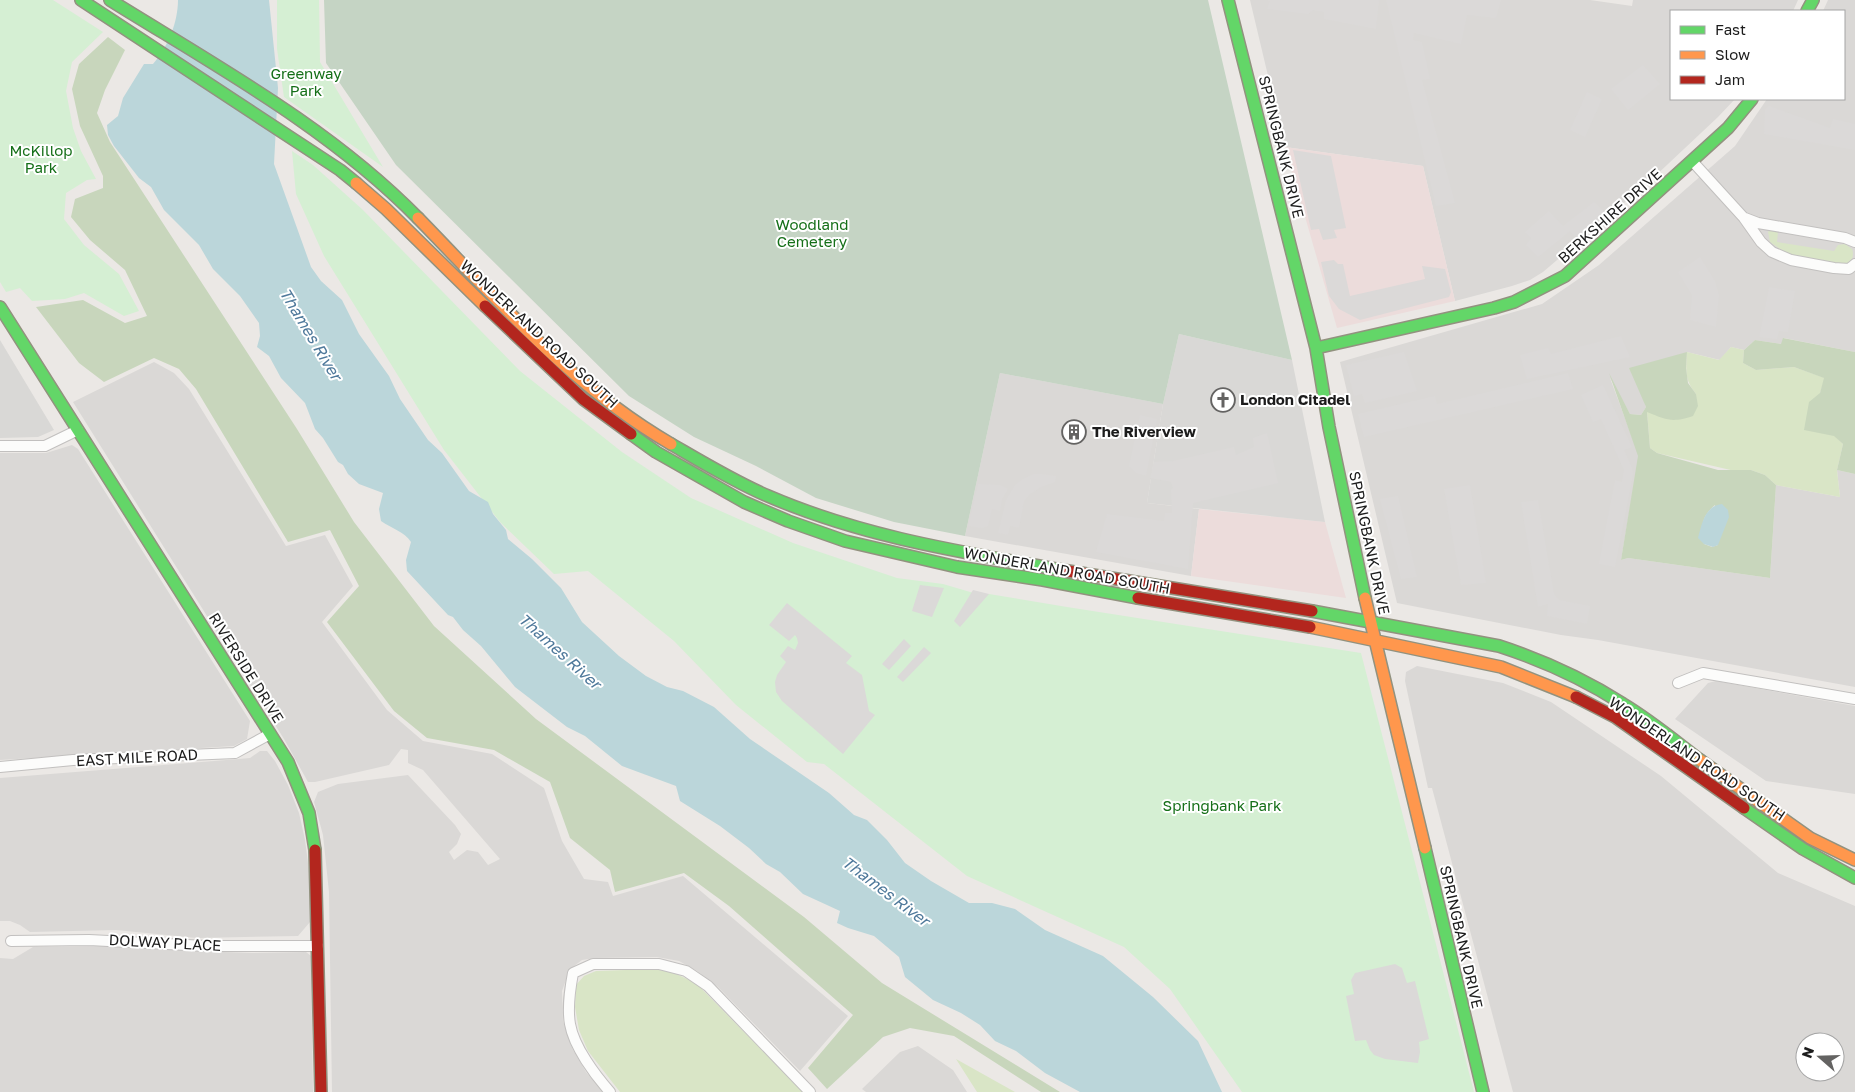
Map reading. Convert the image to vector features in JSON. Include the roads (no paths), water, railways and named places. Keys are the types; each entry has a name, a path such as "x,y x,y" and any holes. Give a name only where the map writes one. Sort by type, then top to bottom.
{"main road":[{"name":"WONDERLAND ROAD SOUTH","path":"81,0 340,170 386,209 535,355 583,399 656,452 744,502 788,521 845,541 957,567 1303,625 1501,667 1564,691 1615,717 1803,849 1855,878"},
{"name":"WONDERLAND ROAD SOUTH","path":"110,0 266,98 373,175 414,214 551,354 595,392 653,434 767,496 832,520 896,539 932,547 1370,621 1499,646 1529,656 1572,675 1636,712 1810,838 1855,860"},
{"name":"SPRINGBANK DRIVE","path":"1228,0 1316,348 1329,427 1374,640 1482,1092"},
{"name":"BERKSHIRE DRIVE","path":"1316,348 1494,308 1514,302 1565,276 1693,162 1728,128 1751,100"},
{"name":"RIVERSIDE DRIVE","path":"0,307 288,762 309,813 316,859 321,1092"}],"street":[{"path":"1693,162 1744,218 1766,247 1786,259 1844,270 1849,269 1855,264"},
{"path":"1744,218 1758,223 1845,238 1855,242"},
{"path":"0,446 44,446 78,430"},
{"path":"1678,683 1702,673 1855,700"},
{"name":"EAST MILE ROAD","path":"0,768 73,760 236,754 270,734"},
{"name":"DOLWAY PLACE","path":"11,941 89,940 206,946 318,946"},
{"path":"610,1092 592,1071 570,1025 569,992 573,973 594,964 659,964 686,971 708,986 810,1092"}],"water":[{"name":"Thames River","path":"178,0 269,0 278,88 274,164 311,267 321,281 342,300 359,334 389,376 400,399 428,440 442,453 469,491 488,502 493,514 506,530 508,539 532,559 561,588 582,622 619,656 646,676 667,687 683,691 714,707 750,739 829,793 854,815 867,820 887,840 905,863 931,881 969,903 992,903 1015,909 1045,930 1103,956 1153,997 1198,1041 1222,1092 1080,1092 1045,1073 1016,1051 995,1041 980,1025 961,1013 933,1000 905,977 899,957 874,936 837,923 840,911 803,894 780,872 766,864 749,848 720,826 680,801 676,786 622,766 585,736 567,727 515,687 481,646 463,630 453,617 448,615 407,571 406,560 411,542 401,533 381,521 379,509 383,493 359,484 348,474 343,465 338,462 315,429 305,403 281,378 269,356 257,347 260,336 259,323 240,296 213,269 199,245 164,210 151,187 139,178 114,146 108,135 107,125 118,116 123,98 144,64 153,64 168,42 176,17"},
{"path":"1722,504 1728,510 1729,517 1718,545 1713,547 1704,544 1698,538 1705,516 1716,505"}],"place":[{"name":"London Citadel","path":"1223,400"},
{"name":"The Riverview","path":"1074,432"}],"park label":[{"name":"Greenway Park","path":"306,82"},
{"name":"McKillop Park","path":"41,160"},
{"name":"Woodland Cemetery","path":"812,234"},
{"name":"Springbank Park","path":"1222,806"}]}
